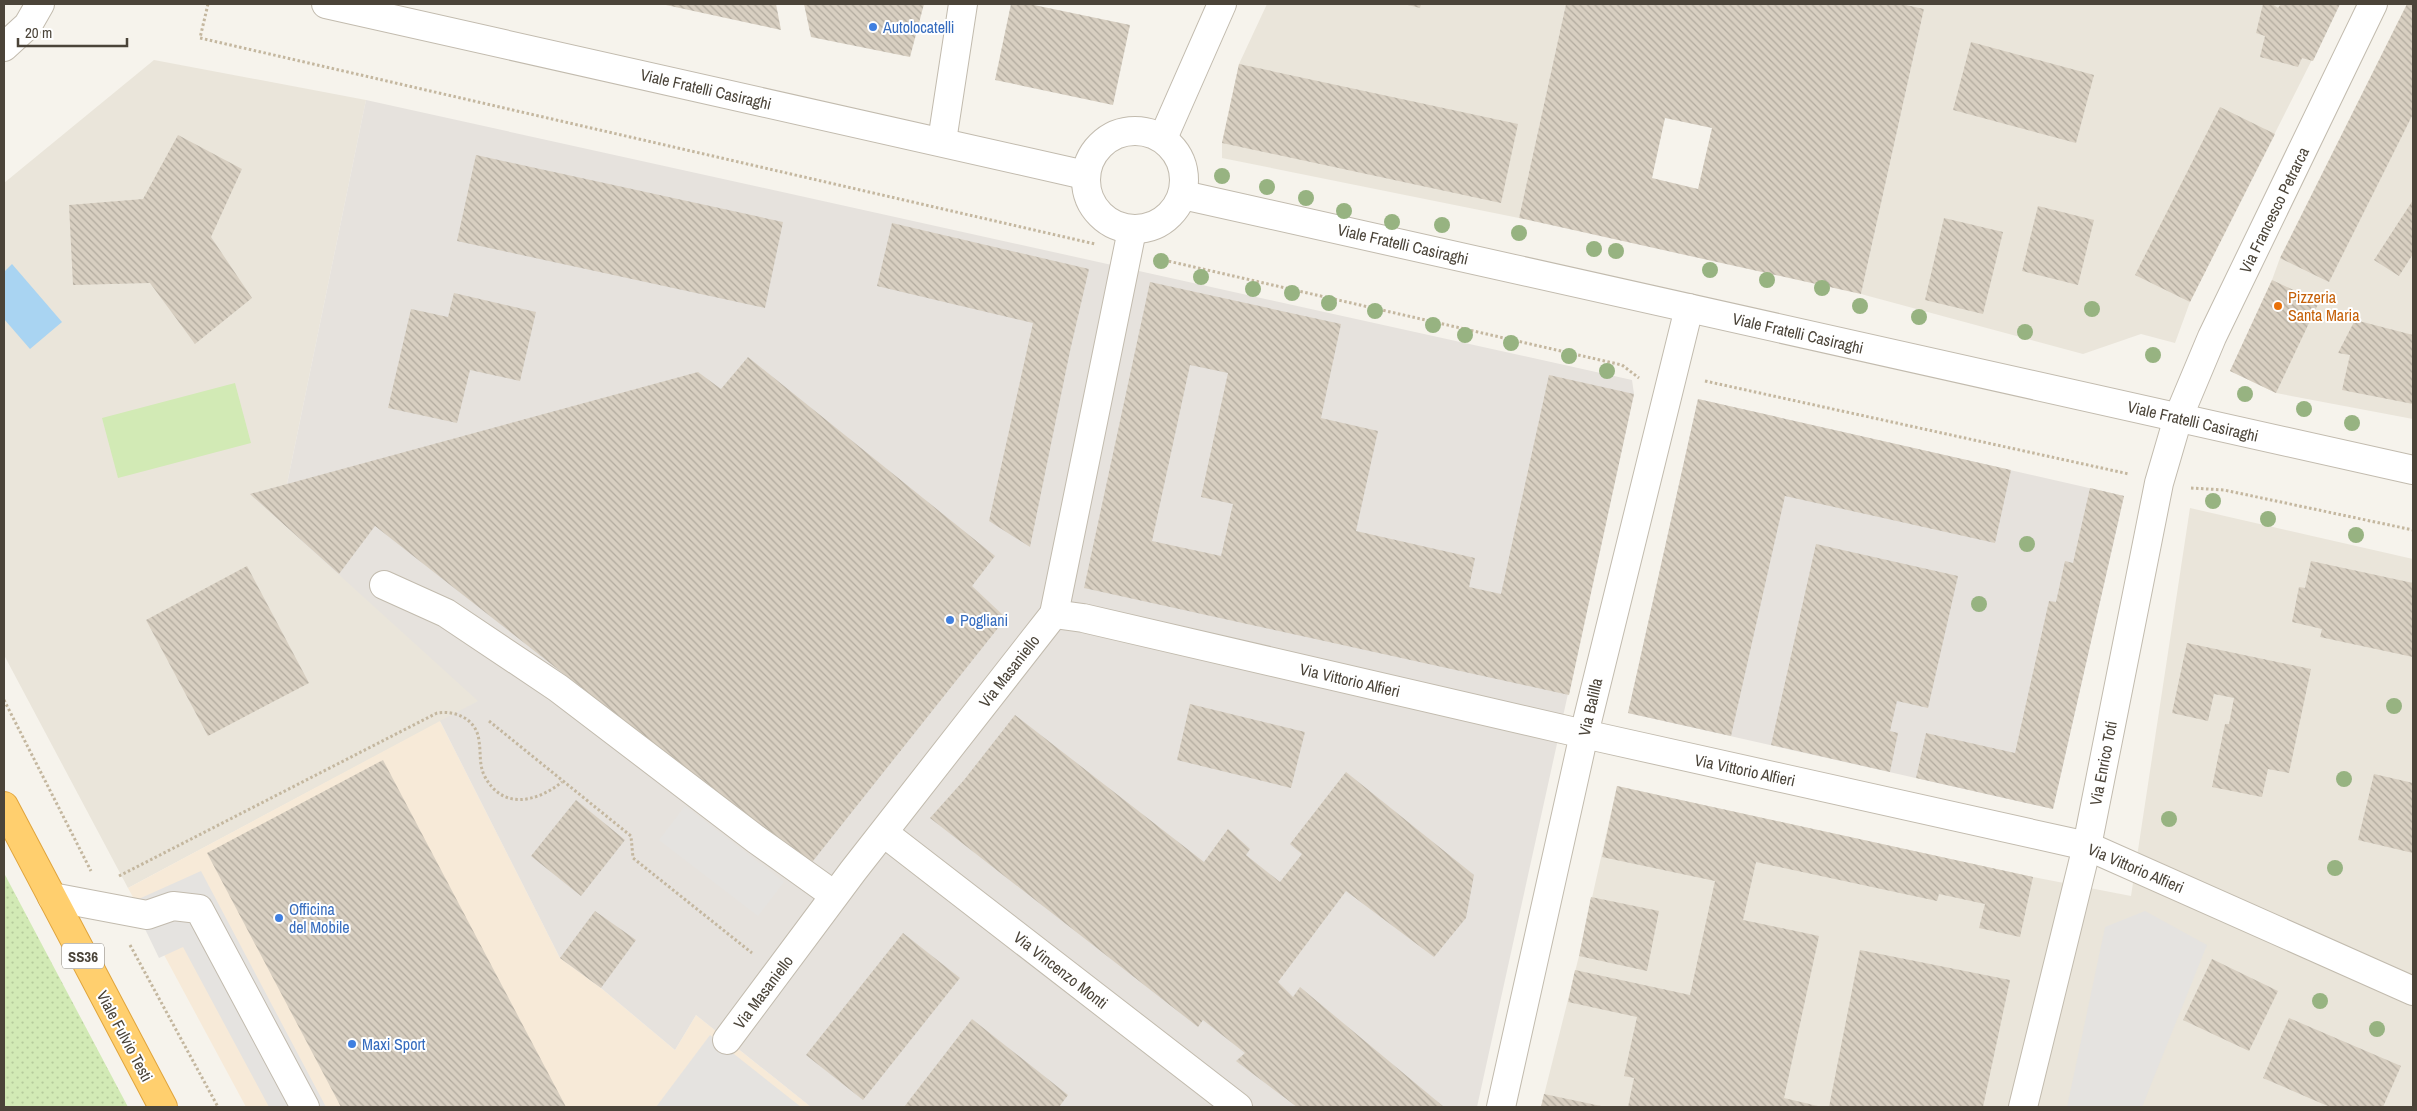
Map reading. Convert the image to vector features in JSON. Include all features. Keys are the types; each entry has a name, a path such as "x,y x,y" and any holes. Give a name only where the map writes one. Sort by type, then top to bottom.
{"highway":[{"name":"Viale Fulvio Testi","path":"4,806 163,1107"}],"street":[{"path":"4,47 28,25 40,4"},
{"name":"Viale Fratelli Casiraghi","path":"326,4 942,141 1086,176"},
{"path":"942,141 963,4"},
{"path":"1163,138 1222,4"},
{"name":"Via Francesco Petrarca","path":"2178,418 2212,337 2373,4"},
{"path":"1130,130 1147,131 1163,138 1175,150 1182,164 1185,180 1183,195 1176,209 1164,220 1129,240 1119,227 1105,220 1094,208 1087,192 1086,176 1091,158 1100,145 1114,134 1130,130"},
{"name":"Viale Fratelli Casiraghi","path":"1183,195 2413,470"},
{"name":"Via Masaniello","path":"727,1040 834,896 1054,614 1129,240"},
{"name":"Via Balilla","path":"1501,1107 1584,734 1689,308"},
{"name":"Via Enrico Toti","path":"2023,1107 2087,846 2159,484 2178,418"},
{"path":"384,585 446,613 558,688 757,840 834,896"},
{"name":"Via Vittorio Alfieri","path":"1054,614 1083,618 1584,734 2087,846 2413,991"},
{"name":"Via Vincenzo Monti","path":"884,833 1238,1107"},
{"path":"52,897 147,914 173,906 199,909 305,1107"}],"path":[{"path":"208,4 200,38 1129,240 1622,365 1640,379 1688,389 1706,381 2124,473 2159,484 2224,490 2413,530"},
{"path":"116,877 437,713 456,713 472,724 478,736 479,756 484,775 495,788 504,794 519,800 536,798 546,794 562,782"},
{"path":"489,721 631,836 633,858 777,973"}],"shaded area":[{"path":"1267,4 1566,4 1519,218 1222,158 1222,143 1239,64"},
{"path":"1902,4 2340,4 2190,302 2175,343 2141,334 2083,354 1861,294 1924,9"},
{"path":"2407,4 2413,4 2413,419 2276,393 2230,371 2272,280 2280,258"},
{"path":"154,60 366,100 287,484 339,574 479,701 128,888 4,655 4,183"},
{"path":"366,100 1632,380 1634,394 1477,1107 811,1107 696,1015 675,1050 601,988 560,958 440,721 478,701 250,494 287,484"},
{"path":"1698,399 2124,496 2053,809 1628,713"},
{"path":"2190,508 2413,559 2413,1107 1541,1107 1579,956 1617,786 2033,877 2131,896"},
{"path":"440,721 560,958 601,988 675,1050 696,1015 811,1107 246,1107 128,888"},
{"path":"685,806 784,882 758,916 659,840"},
{"path":"201,871 326,1107 269,1107 183,947 159,958 132,902"},
{"path":"2145,911 2207,945 2142,1107 2067,1107 2105,927"},
{"path":"710,1035 801,1107 656,1107"}],"green space":[{"path":"235,383 251,443 118,478 102,418"},
{"path":"4,873 128,1107 4,1107"}],"water":[{"path":"12,264 62,322 30,349 4,319 4,272"}],"building":[{"path":"776,4 781,30 666,5"},
{"path":"804,4 924,4 910,57 811,37"},
{"path":"1011,4 1029,4 1130,25 1113,105 995,80"},
{"path":"1404,4 1421,4 1420,8"},
{"path":"1566,4 1902,4 1924,9 1861,294 1519,218","holes":["1665,118 1712,128 1698,189 1652,178"]},
{"path":"2263,4 2272,4 2278,8 2281,4 2340,4 2313,61 2302,58 2298,67 2260,57 2265,36 2256,33"},
{"path":"2407,4 2413,4 2413,114 2329,282 2280,258"},
{"path":"1971,42 2094,75 2076,143 1953,110"},
{"path":"1239,64 1518,124 1501,203 1222,143"},
{"path":"2220,107 2275,134 2190,302 2135,275"},
{"path":"178,135 242,169 211,237 252,298 195,344 150,283 73,285 69,205 143,199"},
{"path":"476,155 783,222 765,308 457,241"},
{"path":"2413,200 2413,254 2399,276 2374,260"},
{"path":"2038,206 2094,220 2078,285 2022,271"},
{"path":"1944,218 2003,232 1983,314 1925,300"},
{"path":"892,223 1089,269 1070,351 1030,547 989,521 1033,323 877,286"},
{"path":"2272,280 2319,302 2276,393 2230,371"},
{"path":"1150,282 1341,324 1321,418 1378,431 1356,531 1475,558 1469,587 1501,594 1549,375 1634,394 1569,695 1084,588","holes":["1190,365 1228,373 1201,497 1233,504 1221,556 1152,541"]},
{"path":"454,293 536,312 520,381 470,370 457,423 388,408 411,309 448,317"},
{"path":"2355,320 2413,335 2413,404 2342,390 2350,355 2338,353"},
{"path":"748,357 995,556 972,586 1006,618 809,866 375,526 339,574 250,494 698,372 721,389"},
{"path":"1698,399 2011,470 1995,543 1785,496 1731,736 1628,713"},
{"path":"2090,488 2124,496 2053,809 1916,778 1926,733 2015,753 2049,601 2056,602 2065,561 2073,563"},
{"path":"1816,544 1958,576 1928,708 1897,701 1890,731 1898,733 1890,772 1771,745"},
{"path":"2311,561 2413,583 2413,657 2320,637 2322,629 2292,622 2299,587 2305,588"},
{"path":"247,566 309,683 208,736 146,620"},
{"path":"2187,643 2311,669 2289,773 2268,769 2262,797 2212,787 2225,724 2229,724 2234,698 2214,694 2208,721 2172,713"},
{"path":"1190,704 1305,732 1291,788 1177,760"},
{"path":"1015,715 1204,862 1228,829 1250,849 1246,855 1280,882 1302,854 1290,844 1346,772 1474,875 1466,918 1434,957 1346,891 1278,982 1293,997 1300,987 1444,1107 1297,1107 1236,1061 1245,1053 1203,1020 1198,1027 930,818 964,780"},
{"path":"383,760 566,1107 341,1107 207,853"},
{"path":"2374,774 2413,783 2413,853 2358,840"},
{"path":"1617,786 2033,877 2020,937 1979,928 1985,904 1939,894 1937,901 1756,862 1743,920 1819,936 1784,1098 1822,1107 1628,1107 1634,1078 1624,1076 1637,1017 1568,1002 1575,970 1690,995 1715,881 1602,857"},
{"path":"576,800 625,840 581,896 531,856"},
{"path":"1591,897 1659,911 1647,971 1579,956"},
{"path":"595,911 636,940 601,988 560,958"},
{"path":"903,933 960,978 863,1100 806,1055"},
{"path":"1860,950 2010,980 1983,1107 1829,1107"},
{"path":"2212,959 2278,991 2249,1051 2183,1020"},
{"path":"2289,1018 2401,1066 2383,1107 2330,1107 2263,1078"},
{"path":"972,1019 1068,1095 1059,1107 904,1107"},
{"path":"1544,1094 1601,1106 1601,1107 1541,1107"}],"place":[{"name":"Autolocatelli","path":"873,27"},
{"name":"Pizzeria Santa Maria","path":"2278,306"},
{"name":"Pogliani","path":"950,620"},
{"name":"Officina del Mobile","path":"279,918"},
{"name":"Maxi Sport","path":"352,1044"}]}
